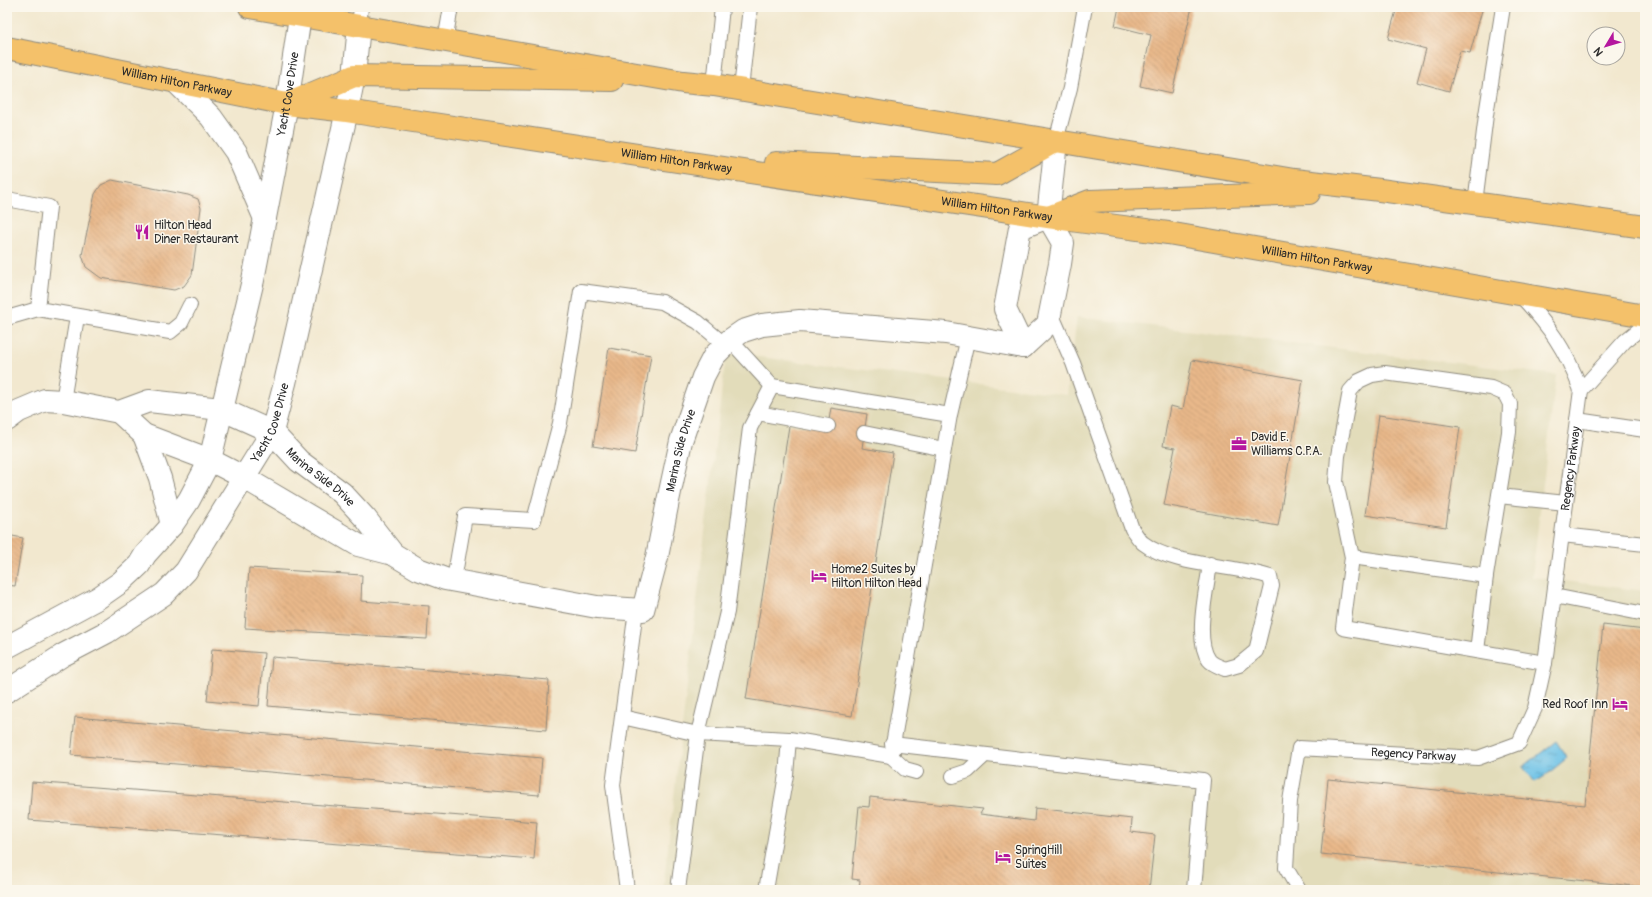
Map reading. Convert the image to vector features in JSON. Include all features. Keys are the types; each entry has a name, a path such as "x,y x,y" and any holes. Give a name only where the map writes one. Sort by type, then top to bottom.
{"highway":[{"path":"250,7 360,17 445,40 683,82 741,89 1294,180 1380,190 1645,227"},
{"name":"William Hilton Parkway","path":"7,48 287,104 347,111 1048,217 1168,233 1645,316"},
{"path":"287,104 354,76 683,82"},
{"path":"655,157 998,174 1056,141"},
{"path":"1048,217 1090,201 1380,190"}],"street":[{"name":"Yacht Cove Drive","path":"7,647 98,598 121,582 139,565 145,555 172,526 189,500 210,460 221,409 245,316 265,219 287,104 300,12"},
{"path":"347,111 354,76 360,17"},
{"path":"175,81 211,117 236,152 265,219"},
{"name":"Yacht Cove Drive","path":"7,691 63,654 107,632 164,594 186,571 272,432 287,376 347,111"},
{"path":"1048,217 1020,228 1014,256 1005,309 1023,347 1048,324 1063,244 1048,217 1056,141"},
{"name":"Marina Side Drive","path":"393,554 366,519 342,493 299,461 272,432 221,409 149,401 119,412 144,435 210,460 243,477 358,545 393,554 418,569 454,580 596,607 643,610 657,557 668,501 684,434 703,377 714,356 727,343 743,331 762,325 800,321 946,333 1023,347"},
{"path":"7,420 19,411 45,400 63,401 119,412"},
{"name":"Marina Side Drive","path":"144,435 160,478 172,526"},
{"path":"46,627 63,654"}],"lane":[{"path":"445,40 451,7"},
{"path":"714,85 722,7"},
{"path":"741,89 750,7"},
{"path":"1056,141 1070,88 1085,7"},
{"path":"1475,203 1486,115 1503,7"},
{"path":"7,199 49,207 38,309"},
{"path":"454,580 465,516 534,520 560,423 581,291 662,302 698,322 727,343 772,386 950,415"},
{"name":"Regency Parkway","path":"1299,890 1286,868 1290,801 1299,748 1478,758 1519,743 1535,708 1545,663 1581,390 1572,365 1560,343 1541,318 1519,294"},
{"path":"7,318 38,309 170,332 181,323 190,305"},
{"path":"1051,313 1073,363 1132,529 1143,543 1157,551 1182,560 1210,564 1256,572 1270,577 1272,586 1256,650 1239,665 1225,669 1209,661 1203,648 1202,634 1210,564"},
{"path":"63,401 77,317"},
{"path":"1581,390 1611,354 1624,341 1645,325"},
{"path":"916,772 905,769 892,750 950,415 968,336"},
{"path":"1477,651 1486,576 1509,432 1510,404 1504,394 1491,388 1401,374 1385,373 1372,375 1359,381 1350,391 1338,456 1336,482 1352,557 1343,628 1545,663"},
{"path":"678,890 698,734 727,612 750,428 772,386"},
{"path":"758,413 828,426"},
{"path":"1577,420 1645,430"},
{"path":"864,433 944,449"},
{"path":"1499,496 1566,503"},
{"path":"1562,535 1645,544"},
{"path":"1352,557 1486,576"},
{"path":"1554,596 1645,614"},
{"path":"627,890 613,785 636,610"},
{"path":"622,718 698,734 789,739 892,750 985,755 1203,780 1194,890"},
{"path":"766,890 786,775 789,739"},
{"path":"953,776 968,771 985,755"}],"shaded area":[{"path":"1077,317 1556,375 1532,577 1645,591 1645,890 663,890 726,353 1067,395"}],"water":[{"path":"1556,741 1567,758 1535,782 1523,767"}],"building":[{"path":"1119,7 1192,7 1172,93 1140,86 1151,35 1115,26"},
{"path":"1397,7 1483,7 1470,53 1460,51 1449,91 1417,82 1426,49 1388,39"},
{"name":"Hilton Head Diner Restaurant","path":"112,180 188,195 198,199 201,208 192,275 184,286 174,290 101,278 86,267 82,255 95,194 101,185"},
{"path":"609,348 651,355 635,453 593,446"},
{"path":"1192,360 1303,380 1278,526 1164,505 1175,448 1163,446 1170,406 1183,409"},
{"name":"Home2 Suites by Hilton Hilton Head","path":"831,408 867,414 862,448 893,453 852,716 746,699 789,426 828,426"},
{"path":"1379,415 1460,427 1446,527 1365,515"},
{"path":"7,535 23,538 15,586 7,585"},
{"path":"249,568 362,575 361,601 429,606 427,639 245,628"},
{"name":"Red Roof Inn","path":"1603,625 1645,630 1645,887 1321,854 1328,779 1585,805"},
{"path":"212,649 264,653 259,706 207,701"},
{"path":"272,657 549,680 546,730 268,706"},
{"path":"75,717 542,758 539,795 71,755"},
{"path":"32,782 537,822 534,859 29,820"},
{"name":"SpringHill Suites","path":"870,797 983,809 980,814 1034,821 1035,808 1132,819 1131,832 1155,835 1149,890 859,890 860,880 852,879 859,806 869,807"}],"place":[{"name":"Hilton Head Diner Restaurant","path":"142,232"},
{"name":"David E. Williams C.P.A.","path":"1239,444"},
{"name":"Home2 Suites by Hilton Hilton Head","path":"819,576"},
{"name":"Red Roof Inn","path":"1620,704"},
{"name":"SpringHill Suites","path":"1003,857"}]}
